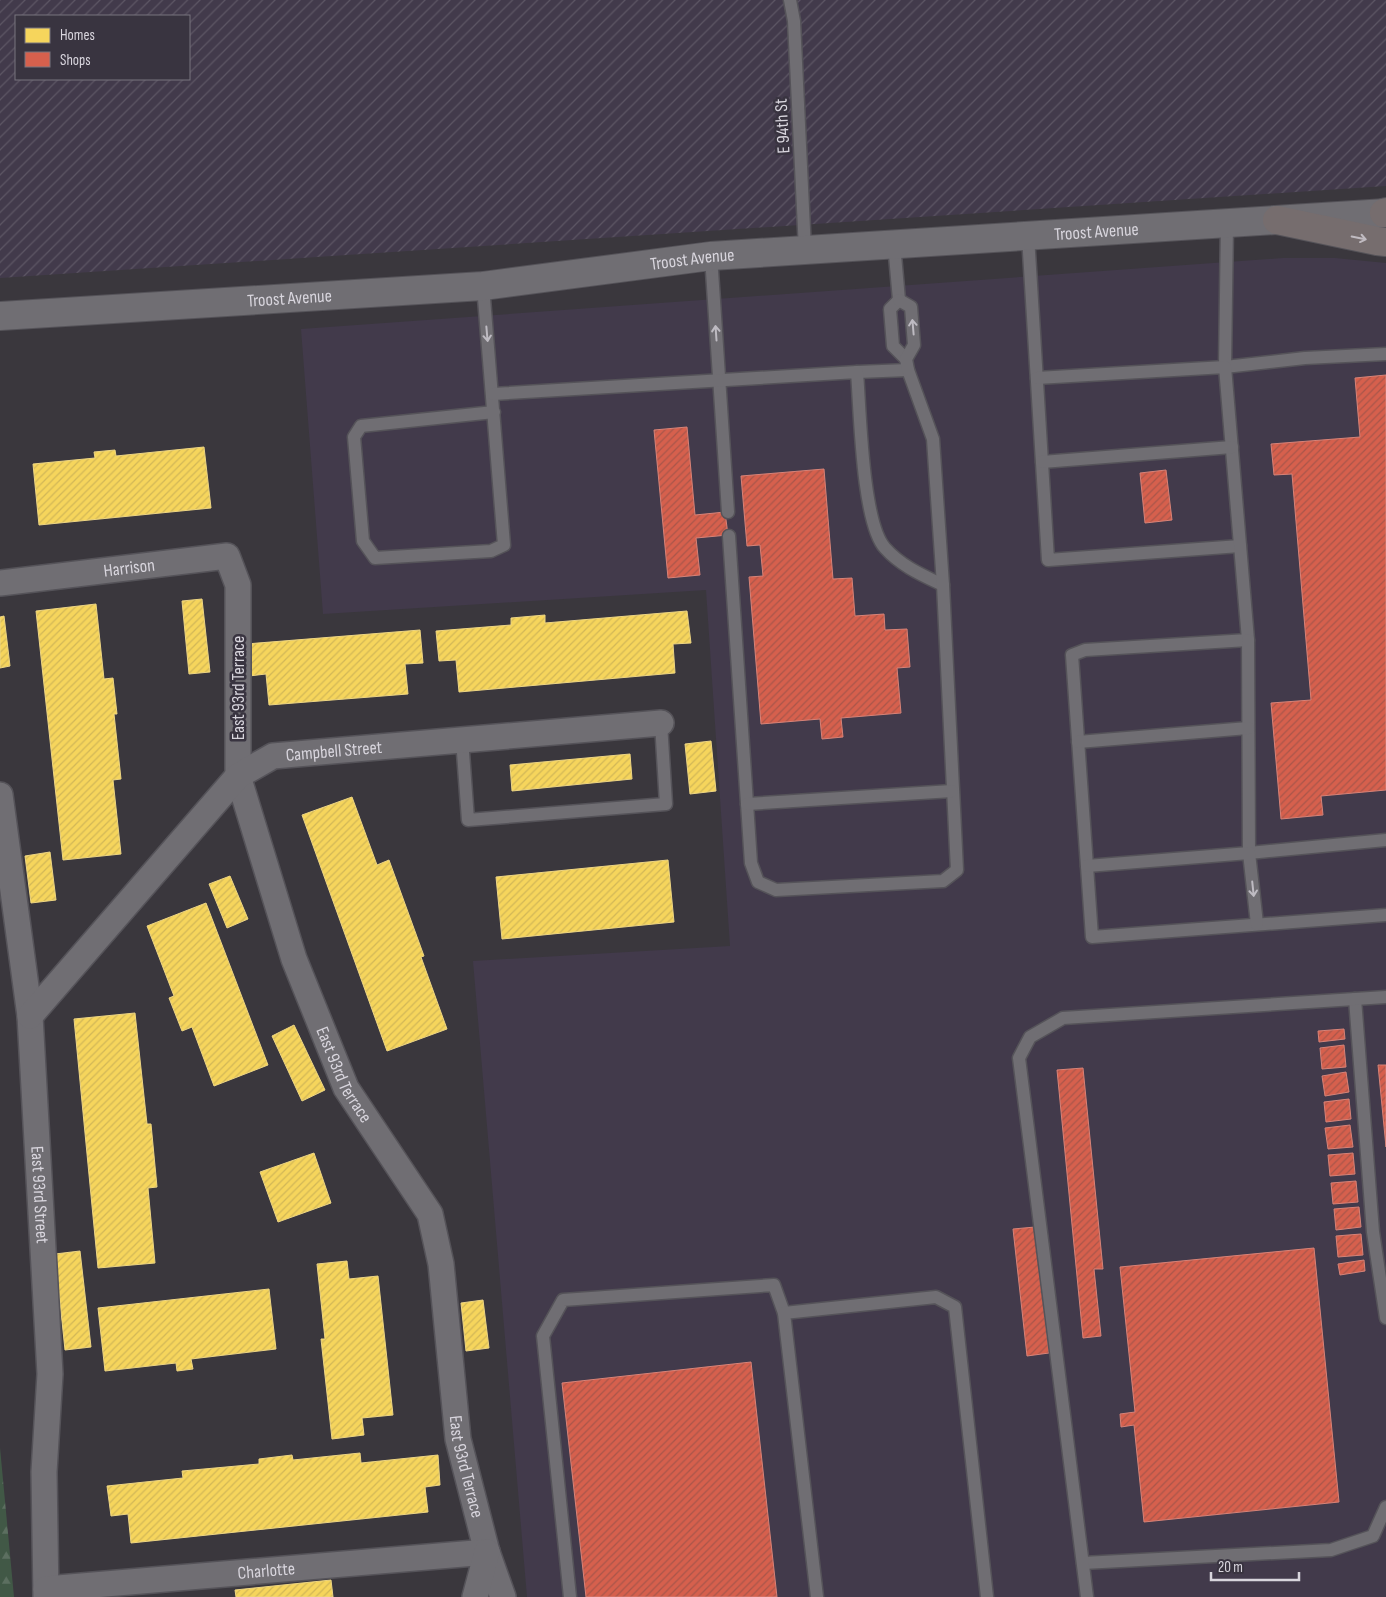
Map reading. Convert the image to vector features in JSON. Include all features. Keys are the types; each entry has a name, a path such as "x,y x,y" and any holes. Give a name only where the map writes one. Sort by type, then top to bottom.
{"main road":[{"name":"Troost Avenue","path":"0,316 483,286 710,256 1385,213"},
{"path":"1277,220 1377,242 1386,242"}],"street":[{"name":"Harrison","path":"0,583 227,556 238,585"},
{"name":"East 93rd Terrace","path":"238,585 238,776 294,959 346,1088 430,1214 441,1264 458,1439 487,1552 502,1597"},
{"name":"Campbell Street","path":"30,1016 238,776 273,756 661,723"},
{"name":"East 93rd Street","path":"0,795 30,1016 50,1374 44,1472 46,1593"},
{"name":"East 93rd Terrace","path":"475,1597 487,1552"},
{"name":"Charlotte","path":"46,1593 487,1552"}],"lane":[{"name":"E 94th St","path":"790,0 794,21 805,250"},
{"path":"1227,223 1225,367 1248,640 1249,853 1257,924"},
{"path":"1028,236 1048,560 1240,546"},
{"path":"894,244 899,300"},
{"path":"710,256 728,512"},
{"path":"483,286 493,394 504,546 491,551 376,558 363,541 354,437 361,426 494,412"},
{"path":"899,300 911,307 914,345 907,365"},
{"path":"729,536 751,863 758,882 776,890 943,881 957,870 933,439 907,365 893,346 890,309 899,300"},
{"path":"1037,378 1225,367 1305,358 1386,354"},
{"path":"493,394 719,382 857,372 907,365"},
{"path":"857,372 863,460 873,524 884,547 907,567 942,585"},
{"path":"1042,462 1232,447"},
{"path":"1248,640 1085,650 1072,655 1092,936 1386,915"},
{"path":"462,739 468,820 666,804 661,723"},
{"path":"1078,742 1248,728"},
{"path":"748,804 952,791"},
{"path":"1087,866 1386,840"},
{"path":"1087,1597 1019,1058 1030,1037 1063,1018 1386,997"},
{"path":"1355,999 1373,1232 1386,1318"},
{"path":"570,1597 543,1336 563,1300 774,1285 784,1313 816,1597"},
{"path":"784,1313 936,1297 955,1307 987,1597"},
{"path":"1084,1563 1331,1550 1373,1536 1386,1507"}],"shaded area":[{"path":"0,0 1386,0 1386,186 0,278"},
{"path":"1283,258 1335,258 1386,263 1386,1597 527,1597 473,961 730,946 706,590 323,614 301,329"}],"green space":[{"path":"0,1448 14,1597 0,1597"}],"building: Homes":[{"path":"204,447 211,508 39,525 33,464 95,458 94,452 115,450 116,456"},
{"path":"202,599 210,672 189,674 182,601"},
{"path":"96,604 104,679 113,678 117,714 114,714 121,779 113,780 121,854 63,860 36,611"},
{"path":"687,611 691,643 673,644 675,673 459,692 456,660 439,661 436,631 511,625 511,618 545,615 545,623"},
{"path":"4,616 10,666 0,668 0,617"},
{"path":"420,630 423,663 405,664 408,694 269,705 266,674 249,676 246,644"},
{"path":"711,741 716,791 690,794 685,744"},
{"path":"630,754 632,779 512,791 510,765"},
{"path":"352,797 377,865 389,860 424,956 421,957 447,1029 387,1051 302,815"},
{"path":"50,852 56,900 31,903 25,856"},
{"path":"668,860 674,922 502,939 496,877"},
{"path":"230,876 248,919 227,928 209,884"},
{"path":"206,903 268,1065 214,1086 192,1027 182,1031 169,998 174,996 147,926"},
{"path":"135,1013 147,1124 151,1124 157,1187 148,1188 155,1263 98,1268 74,1019"},
{"path":"294,1025 325,1090 302,1101 272,1036"},
{"path":"314,1153 331,1203 278,1222 260,1172"},
{"path":"80,1251 91,1347 65,1350 55,1254"},
{"path":"347,1261 349,1279 378,1276 393,1415 362,1418 364,1435 332,1439 321,1339 325,1339 317,1264"},
{"path":"269,1289 276,1349 191,1359 193,1369 177,1371 176,1363 105,1371 98,1308"},
{"path":"483,1300 489,1348 466,1351 461,1303"},
{"path":"360,1453 361,1463 438,1455 440,1485 425,1487 428,1512 131,1543 128,1514 111,1516 107,1486 183,1478 182,1471 259,1464 259,1459 292,1455 293,1460"},
{"path":"331,1580 333,1597 236,1597 235,1590"}],"building: Shops":[{"path":"1386,375 1386,790 1321,796 1323,815 1281,819 1271,703 1311,700 1292,474 1274,475 1271,444 1360,437 1355,378"},
{"path":"687,427 695,515 725,512 728,535 696,538 700,575 668,578 654,430"},
{"path":"824,469 833,579 852,578 855,616 884,614 885,630 907,629 910,667 897,668 901,713 841,718 843,737 822,739 820,719 761,724 749,577 763,576 760,545 747,546 741,476"},
{"path":"1166,470 1172,520 1145,523 1140,473"},
{"path":"1344,1029 1345,1039 1319,1042 1318,1031"},
{"path":"1344,1045 1346,1067 1322,1069 1320,1048"},
{"path":"1378,1065 1386,1065 1386,1147"},
{"path":"1083,1068 1103,1269 1094,1269 1101,1336 1083,1338 1057,1070"},
{"path":"1346,1072 1349,1092 1325,1096 1322,1076"},
{"path":"1349,1099 1351,1119 1326,1122 1324,1102"},
{"path":"1350,1125 1353,1147 1328,1149 1325,1128"},
{"path":"1353,1153 1355,1174 1330,1176 1328,1155"},
{"path":"1356,1181 1358,1202 1333,1204 1331,1183"},
{"path":"1359,1207 1361,1227 1336,1230 1334,1209"},
{"path":"1035,1227 1049,1353 1027,1356 1013,1229"},
{"path":"1361,1234 1363,1255 1338,1257 1336,1236"},
{"path":"1314,1248 1339,1502 1144,1522 1134,1425 1121,1427 1120,1414 1135,1412 1120,1267"},
{"path":"1364,1260 1365,1271 1340,1275 1338,1264"},
{"path":"751,1362 777,1597 586,1597 562,1383"}]}
